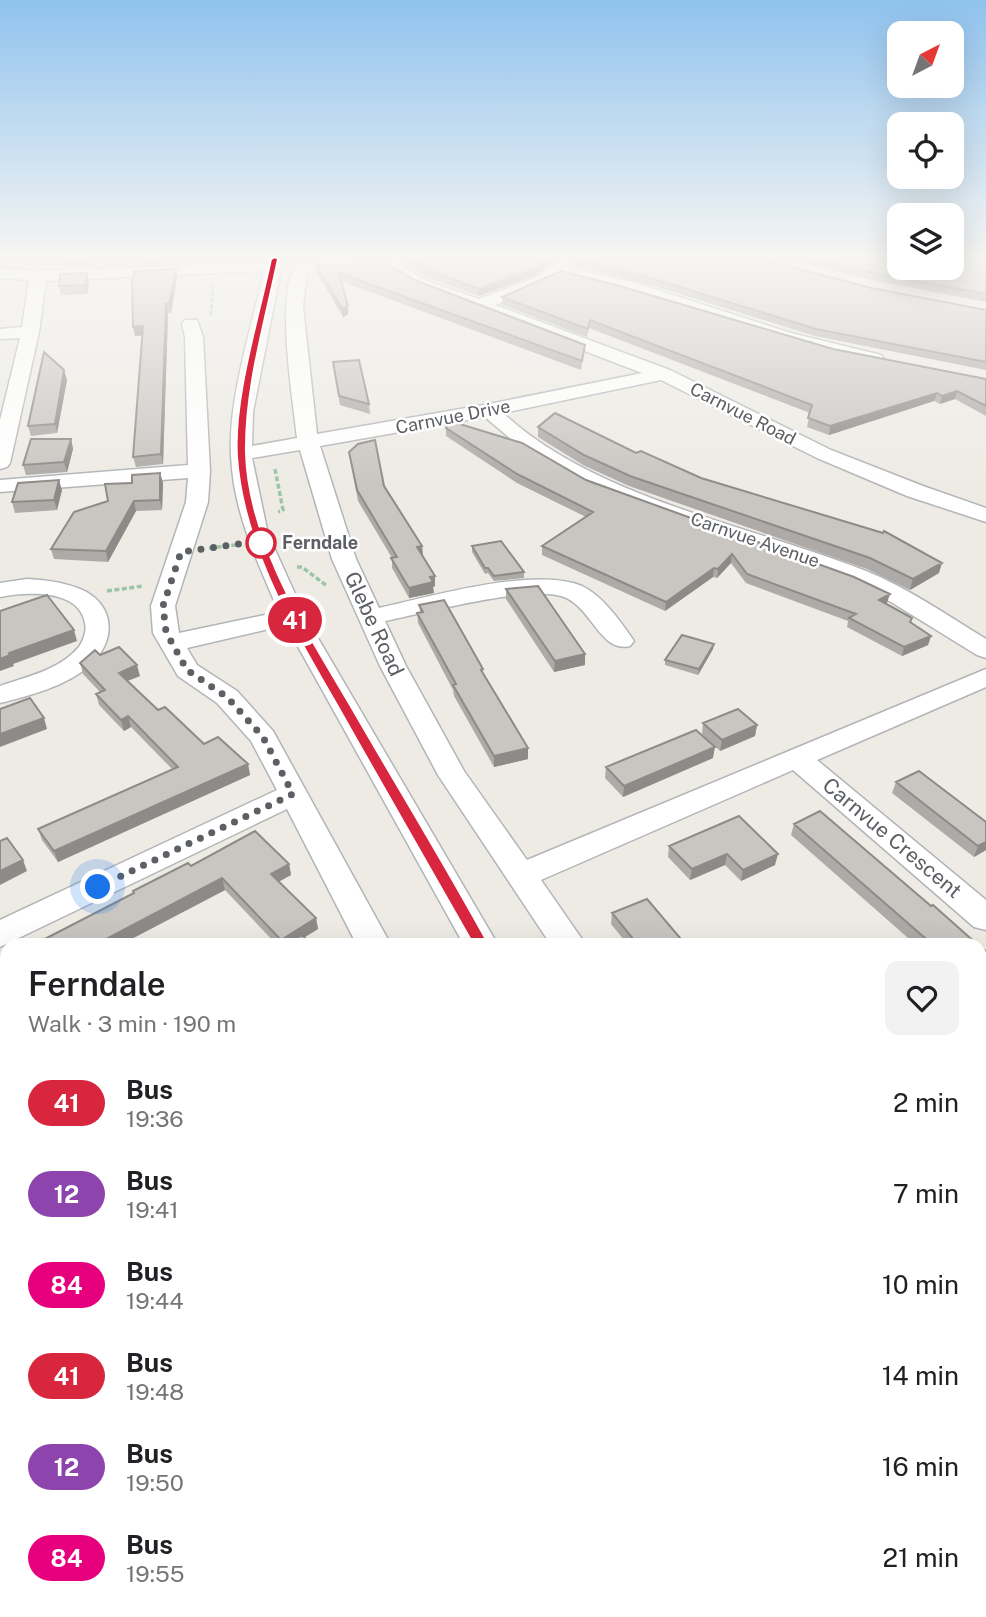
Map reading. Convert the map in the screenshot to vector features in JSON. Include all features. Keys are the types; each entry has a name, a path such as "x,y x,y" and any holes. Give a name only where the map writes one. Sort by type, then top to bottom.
{"street":[{"path":"0,463 29,334"},
{"path":"193,334 199,471 197,502 163,606 166,632 187,670 227,697 263,737 370,938"},
{"path":"257,334 243,412 241,454 257,532 293,616 477,938"},
{"name":"Glebe Road","path":"296,334 311,449 344,559 393,666 452,775 564,938"},
{"name":"Carnvue Road","path":"558,334 663,374 824,454 915,491 986,515"},
{"path":"777,334 888,361"},
{"name":"Carnvue Drive","path":"241,454 311,449 663,374"},
{"name":"Carnvue Avenue","path":"489,410 520,440 542,456 608,489 861,578 900,597 986,650"},
{"path":"0,485 199,471"},
{"path":"366,608 556,586 586,600 621,641"},
{"path":"0,590 47,588 78,595 96,612 99,632 88,653 68,668 0,695"},
{"path":"173,644 293,616"},
{"path":"520,877 986,677"},
{"name":"Carnvue Crescent","path":"797,758 986,918"},
{"path":"0,934 293,794"}],"path":[{"path":"181,552 257,532 283,510 274,468 311,449"},
{"path":"271,569 302,567 344,599 366,608"},
{"path":"78,595 172,581"}],"building":[{"path":"142,334 165,334 161,454 133,457"},
{"path":"509,334 557,334 585,345 582,361"},
{"path":"628,334 784,334 833,349 986,379 986,406 957,391 942,396 937,393 830,426 808,418 812,405"},
{"path":"844,334 986,334 986,362"},
{"path":"44,352 64,370 55,424 28,426"},
{"path":"359,360 369,404 339,396 333,362"},
{"path":"555,413 636,453 641,451 701,478 883,533 884,531 942,563 913,579 870,558 630,476 584,455 538,427"},
{"path":"450,421 522,443 586,480 854,577 890,594 879,600 912,618 910,622 931,636 904,647 849,618 856,614 747,574 732,554 718,569 714,568 666,602 542,546 593,512 517,474 446,428"},
{"path":"31,439 71,439 64,462 23,465"},
{"path":"375,440 384,486 422,546 417,547 435,576 430,577 433,582 409,588 391,558 397,557 357,490 349,452 358,444"},
{"path":"160,473 160,500 134,501 106,551 51,549 74,512 108,501 105,484 132,483 132,475"},
{"path":"59,480 54,500 12,502 18,483"},
{"path":"501,541 524,572 494,576 485,568 472,546"},
{"path":"538,586 585,654 555,661 506,589"},
{"path":"47,595 74,630 9,653 10,655 0,659 0,611"},
{"path":"444,600 483,669 481,670 528,748 494,756 453,685 456,684 417,613 423,612 419,605"},
{"path":"682,635 714,644 699,669 665,660"},
{"path":"119,647 137,665 119,673 158,710 165,707 204,744 218,737 248,764 54,851 38,829 178,767 128,716 121,720 96,694 105,690 80,663 95,650 100,655"},
{"path":"30,698 44,718 0,734 0,709"},
{"path":"738,709 757,725 722,740 703,723"},
{"path":"696,730 715,747 624,786 606,767"},
{"path":"919,771 986,822 986,842 978,846 896,782"},
{"path":"820,811 970,938 925,938 794,824"},
{"path":"739,816 778,854 743,870 727,854 692,869 669,846"},
{"path":"255,831 289,864 271,874 316,918 284,938 279,938 222,878 108,938 47,938 188,863 191,866"},
{"path":"7,838 23,860 0,871 0,841"},
{"path":"647,899 680,938 632,938 612,913"}],"bus line":[{"name":"41","path":"258,334 243,412 241,454 257,534 293,616 477,938"}],"place":[{"name":"Ferndale","path":"261,543"}],"route":[{"path":"98,887 293,794 263,737 227,697 187,670 166,632 163,606 181,552 261,543"}]}
